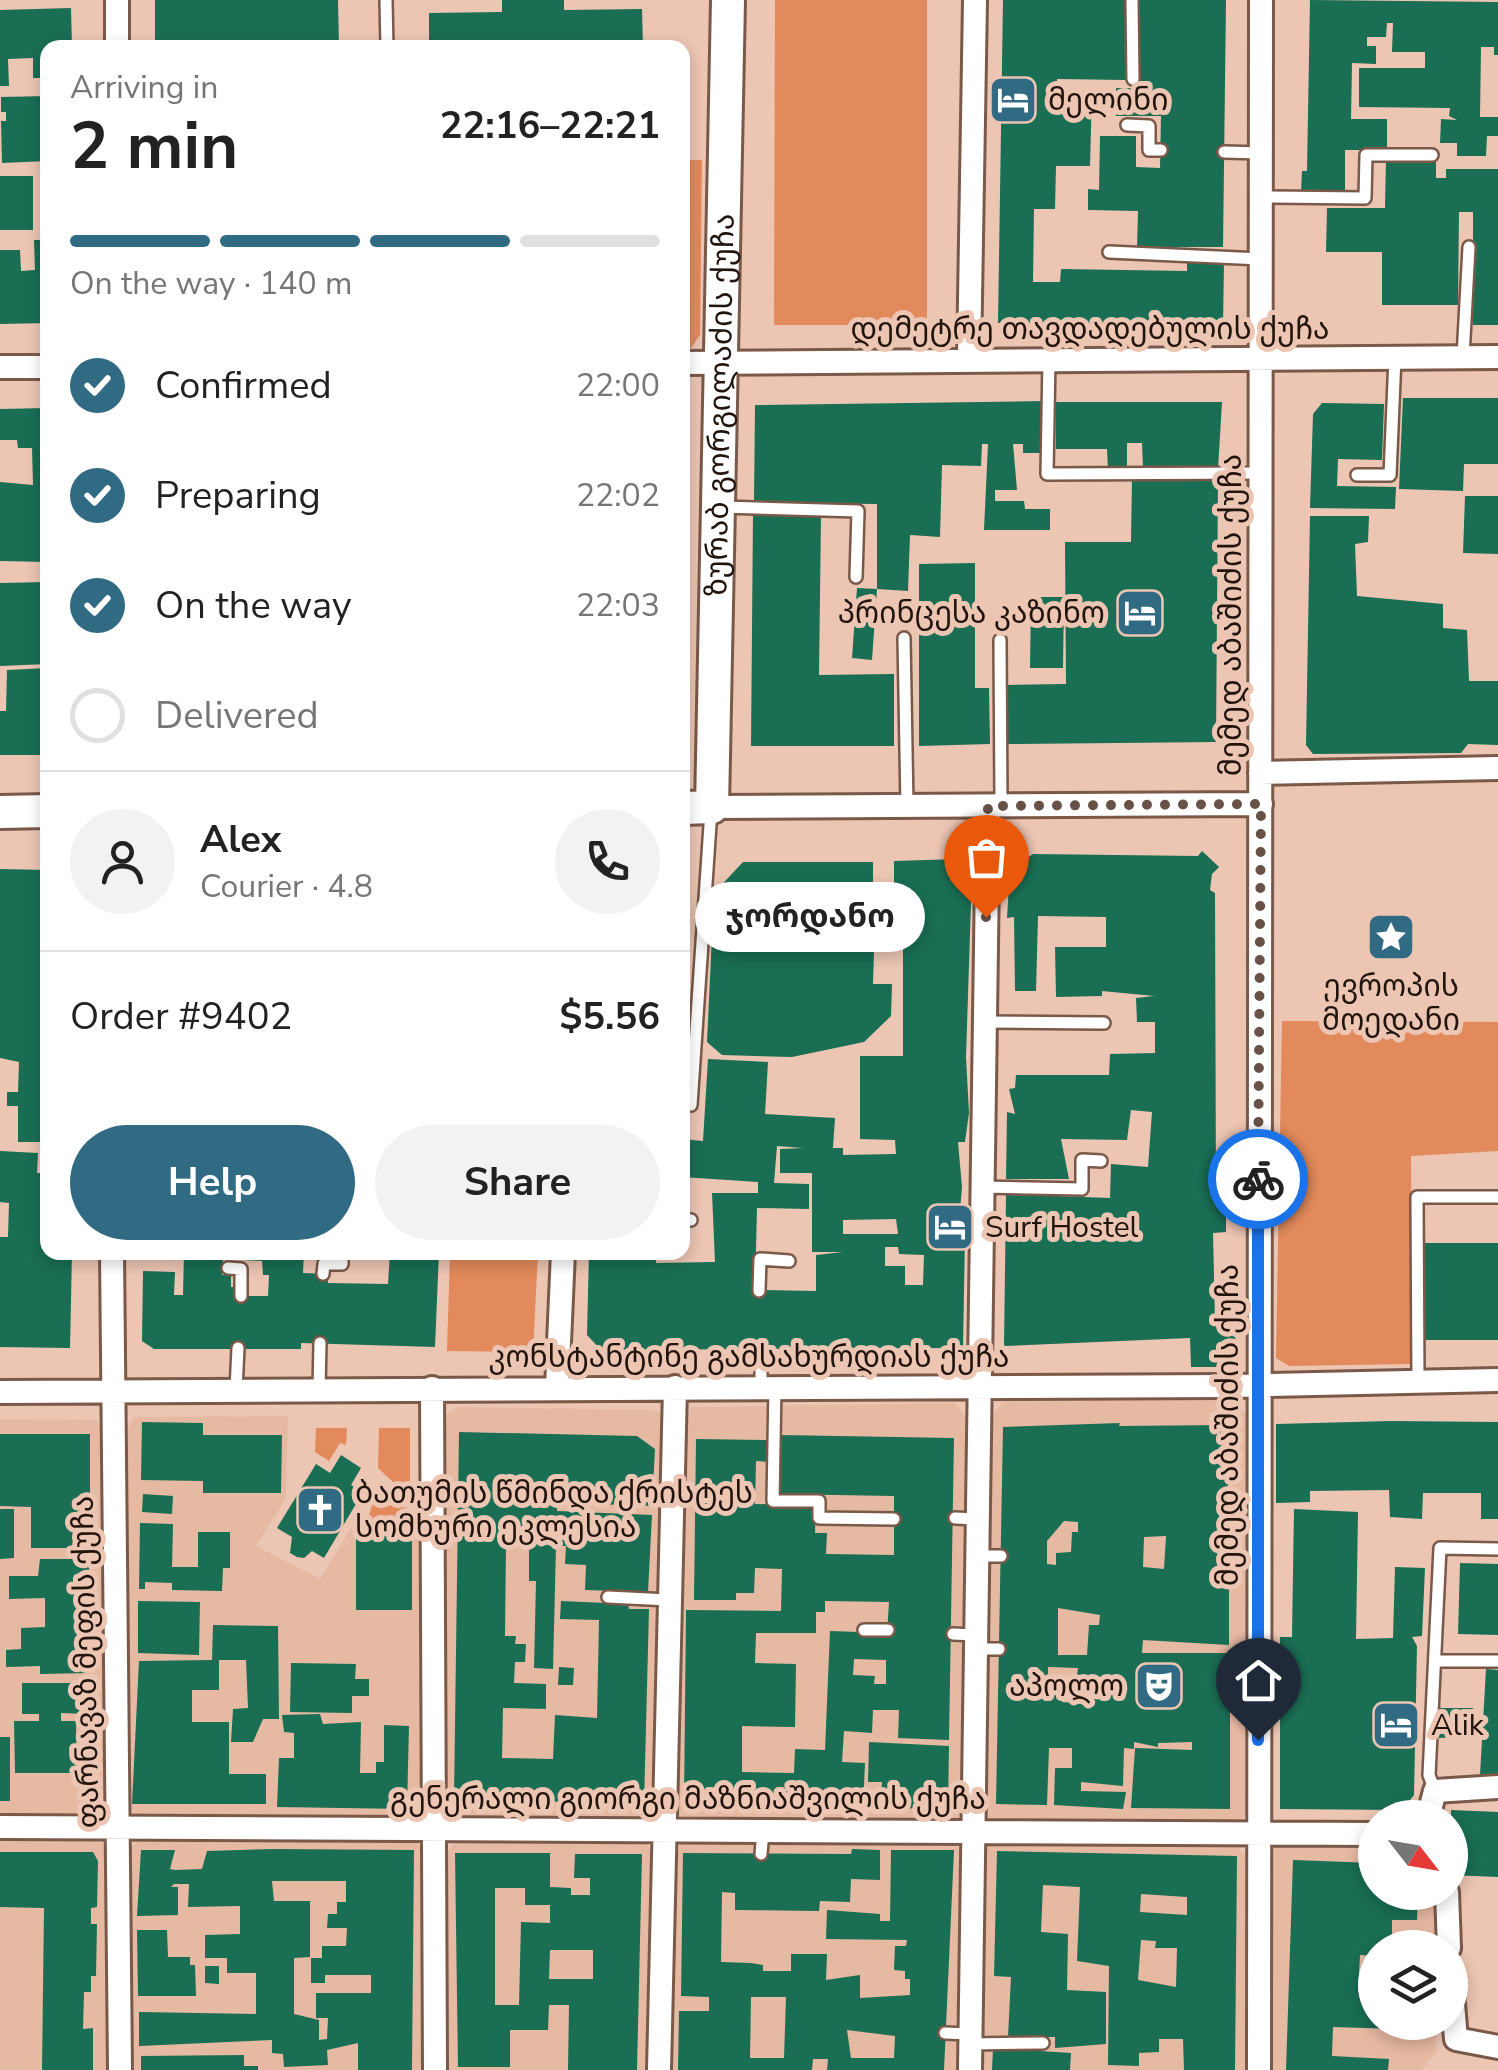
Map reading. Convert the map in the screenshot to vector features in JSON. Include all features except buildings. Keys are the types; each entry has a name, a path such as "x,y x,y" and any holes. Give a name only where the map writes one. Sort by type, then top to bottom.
{"street":[{"path":"117,0 117,40"},
{"name":"ზურაბ გორგილაძის ქუჩა","path":"697,807 718,507 728,0"},
{"path":"969,359 975,0"},
{"name":"მემედ აბაშიძის ქუჩა","path":"1259,2070 1260,0"},
{"name":"დემეტრე თავდადებულის ქუჩა","path":"690,362 1498,357"},
{"path":"0,367 40,366"},
{"path":"1260,773 1498,768"},
{"path":"697,807 1261,804"},
{"path":"970,2070 973,1832 968,1639 976,1556 966,1518 977,1386 984,1022 994,806"},
{"path":"0,812 40,812"},
{"name":"ფარნავაზ მეფის ქუჩა","path":"112,1260 120,2070"},
{"path":"556,1388 563,1260"},
{"name":"კონსტანტინე გამსახურდიას ქუჩა","path":"0,1392 1258,1386 1498,1380"},
{"path":"659,2070 664,1829 676,1659 670,1600 675,1387"},
{"path":"432,1388 435,2070"},
{"path":"1459,1800 1498,1787"},
{"name":"გენერალი გიორგი მაზნიაშვილის ქუჩა","path":"0,1826 664,1829 762,1842 973,1832 1358,1834"},
{"path":"1456,2040 1498,2047"}],"lane":[{"path":"386,0 387,40"},
{"path":"1132,0 1133,79"},
{"path":"1127,125 1149,126 1148,150 1161,150"},
{"path":"1224,152 1261,153"},
{"path":"1261,196 1365,198 1366,155 1432,155"},
{"path":"1464,357 1469,247"},
{"path":"1109,252 1261,259"},
{"path":"1357,475 1390,475 1396,357"},
{"path":"1050,358 1048,474 1260,473"},
{"path":"718,507 858,511 856,577"},
{"path":"904,638 907,806"},
{"path":"994,806 1000,640"},
{"path":"691,1105 697,807"},
{"path":"984,1022 1104,1024"},
{"path":"982,1187 1082,1190 1082,1160 1101,1161"},
{"path":"1418,1381 1417,1197 1498,1197"},
{"path":"323,1274 324,1264 342,1264 342,1260"},
{"path":"759,1291 760,1260 788,1260"},
{"path":"228,1268 241,1269 242,1296"},
{"path":"319,1389 320,1343"},
{"path":"236,1390 238,1348"},
{"path":"761,1348 768,1386 773,1501 820,1501 819,1518 894,1519"},
{"path":"1431,1800 1429,1776 1440,1548 1498,1549"},
{"path":"976,1556 1001,1556"},
{"path":"608,1597 670,1600"},
{"path":"864,1630 888,1630"},
{"path":"968,1639 999,1649"},
{"path":"1435,1661 1498,1661"},
{"path":"945,2033 1042,2044"}],"shaded area":[{"path":"775,0 927,0 927,325 774,325"},
{"path":"690,160 702,160 700,335 691,348"},
{"path":"1282,1021 1498,1022 1498,1151 1411,1156 1412,1364 1289,1366 1276,1358"},
{"path":"450,1260 538,1260 533,1352 447,1351"},
{"path":"1226,1396 1247,1414 1250,1810 1238,1823 985,1820 989,1418 1003,1402"},
{"path":"955,1403 966,1418 966,1635 961,1814 957,1822 682,1821 675,1812 684,1415 693,1407"},
{"path":"458,1407 656,1410 663,1415 653,1806 647,1819 455,1817 446,1810 445,1415"},
{"path":"288,1416 286,1498 256,1546 320,1579 353,1525 427,1525 424,1808 417,1817 135,1815 129,1806 128,1430 133,1417"},
{"path":"0,1419 95,1420 103,1428 108,1813 103,1818 0,1818"},
{"path":"316,1428 347,1428 346,1445 340,1443 329,1461 315,1452"},
{"path":"379,1428 410,1428 410,1498 378,1468"},
{"path":"373,1503 409,1508 409,1524 366,1524"},
{"path":"0,1837 100,1837 109,1853 110,2070 0,2070"},
{"path":"140,1838 416,1841 424,1850 425,2070 132,2070 130,1849"},
{"path":"457,1841 645,1844 653,1852 649,2070 447,2070 446,1853"},
{"path":"1278,1842 1358,1843 1358,1910 1435,1910 1435,1930 1358,1930 1358,2040 1436,2040 1436,2053 1421,2070 1266,2070 1267,1857"},
{"path":"684,1843 957,1847 965,1853 960,2070 671,2070 676,1849"},
{"path":"987,1846 1238,1847 1246,1857 1247,2070 980,2070 981,1856"}],"way so far":[{"path":"986,917 988,806 1261,804 1258,1179"}],"place":[{"name":"მელინი","path":"1013,100"},
{"name":"პრინცესა კაზინო","path":"1140,613"},
{"name":"ჯორდანო","path":"986,917"},
{"name":"ევროპის მოედანი","path":"1391,937"},
{"name":"Surf Hostel","path":"950,1227"},
{"name":"ბათუმის წმინდა ქრისტეს სომხური ეკლესია","path":"320,1510"},
{"name":"აპოლო","path":"1159,1686"},
{"name":"Alik","path":"1396,1725"}],"route":[{"path":"1258,1179 1258,1740"}]}
